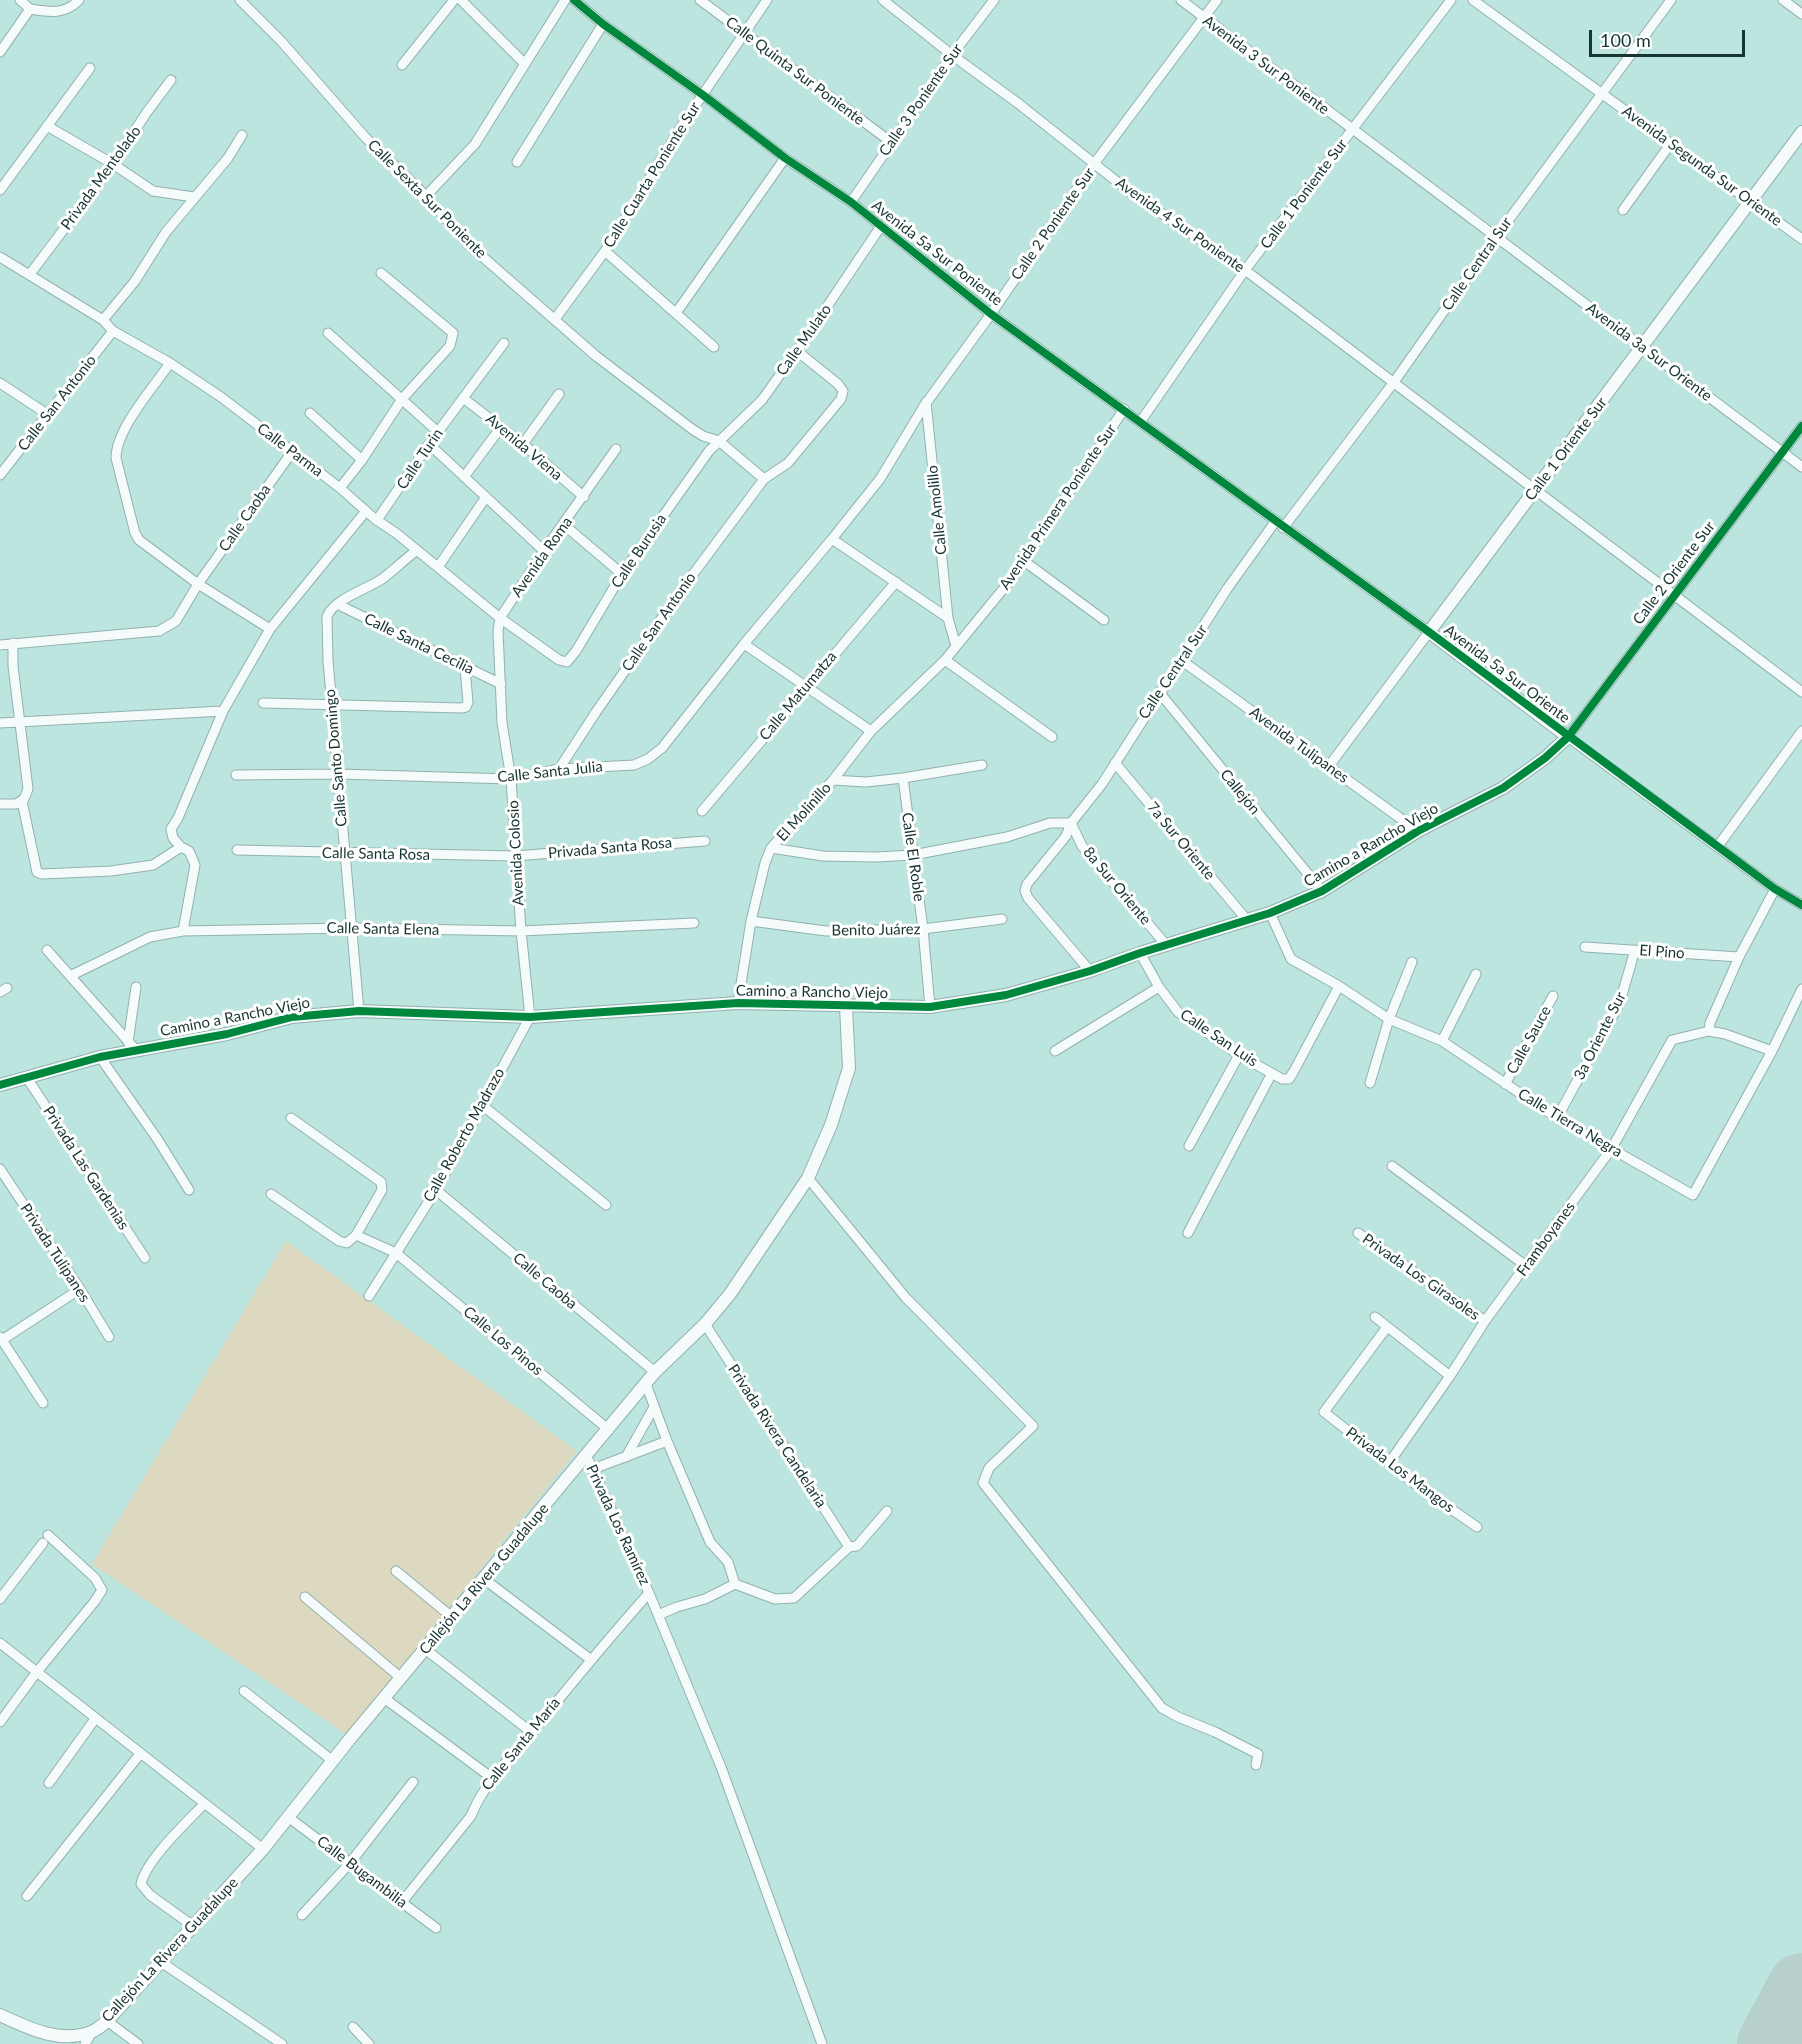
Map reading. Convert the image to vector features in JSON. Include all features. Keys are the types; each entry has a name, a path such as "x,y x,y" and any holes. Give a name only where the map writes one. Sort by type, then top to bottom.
{"street":[{"path":"20,0 30,9 50,13 62,11 79,0"},
{"name":"Calle Sexta Sur Poniente","path":"240,0 281,40 365,137 426,196 468,244 596,356 665,410 703,436 718,442 764,479"},
{"path":"402,65 454,0"},
{"path":"461,0 525,64"},
{"path":"426,196 475,144 565,0"},
{"name":"Avenida 5a Sur Poniente","path":"574,0 603,24 703,95 785,158 851,202 991,314 1141,421 1280,525"},
{"name":"Calle Quinta Sur Poniente","path":"700,0 891,142"},
{"name":"Calle Cuarta Poniente Sur","path":"555,319 605,251 703,95 767,0"},
{"name":"Avenida 4 Sur Poniente","path":"883,0 1130,192 1245,270 1802,692"},
{"name":"Calle 3 Poniente Sur","path":"851,202 952,55 993,0"},
{"name":"Avenida 3 Sur Poniente","path":"1181,0 1496,237"},
{"name":"Calle 2 Poniente Sur","path":"832,539 880,479 926,402 991,314 1094,164 1217,0"},
{"name":"Calle 1 Poniente Sur","path":"1141,421 1245,270 1451,0"},
{"name":"Avenida Segunda Sur Oriente","path":"1473,0 1802,239"},
{"name":"Calle Central Sur","path":"1090,971 1028,898 1025,891 1027,884 1066,836 1071,823 1102,784 1227,589 1394,382 1496,237 1671,0"},
{"path":"1783,0 1802,14"},
{"path":"0,52 30,9"},
{"path":"517,162 603,24"},
{"path":"0,190 90,68"},
{"name":"Privada Mentolado","path":"30,274 113,164 171,80"},
{"path":"47,126 113,164 153,191 194,197"},
{"name":"Calle 1 Oriente Sur","path":"1329,766 1802,132"},
{"path":"103,320 135,281 166,232 228,158 242,135"},
{"path":"1623,210 1671,143"},
{"path":"676,313 785,158"},
{"name":"Calle Mulato","path":"718,442 762,400 881,226"},
{"name":"Avenida 3a Sur Oriente","path":"1496,237 1802,466"},
{"path":"605,251 714,347"},
{"name":"Calle Parma","path":"0,257 103,320 113,331 170,363 221,397 340,488 500,618 559,660 567,662"},
{"path":"340,488 362,460 402,399 450,346 453,333 381,273"},
{"name":"Calle San Antonio","path":"0,475 113,331"},
{"path":"328,333 438,432"},
{"name":"Calle Turin","path":"377,520 429,444 504,343"},
{"path":"764,479 788,464 841,399 843,391 838,384 797,351"},
{"path":"170,363 121,434 116,448 116,458 135,532 139,540 198,584 270,629"},
{"path":"0,383 47,414"},
{"path":"523,444 559,394"},
{"name":"Avenida Viena","path":"463,398 523,444 584,497"},
{"name":"Calle Amolillo","path":"926,402 948,618"},
{"name":"Avenida Primera Poniente Sur","path":"945,660 1024,561 1124,409"},
{"path":"310,412 362,460"},
{"name":"Calle 2 Oriente Sur","path":"1568,737 1802,426"},
{"path":"464,477 501,427"},
{"name":"Calle Burusia","path":"567,662 576,651 622,574 718,442"},
{"path":"429,444 544,551"},
{"name":"Avenida Roma","path":"500,618 616,449"},
{"name":"Calle Caoba","path":"0,645 159,631 176,621 198,584 292,452"},
{"name":"Calle San Antonio","path":"560,769 596,712 682,589 764,479"},
{"path":"438,567 486,497"},
{"path":"183,931 195,865 189,851 181,847 173,838 171,829 178,818 223,711 270,629 366,511"},
{"path":"563,524 622,574"},
{"name":"Avenida 5a Sur Oriente","path":"1280,525 1429,632 1775,889 1802,905"},
{"path":"832,539 948,618 956,646"},
{"name":"Calle Santa Julia","path":"236,775 338,774 512,779 560,769 634,765 648,759 662,748 744,644 832,539"},
{"path":"337,604 381,579 416,551"},
{"path":"1024,561 1104,620"},
{"name":"Calle Matumatza","path":"702,812 896,582"},
{"name":"Calle Santa Cecilia","path":"337,604 501,684"},
{"name":"Calle Santo Domingo","path":"337,604 329,610 327,617 328,661 359,1011"},
{"name":"Avenida Colosio","path":"500,618 498,631 502,723 512,779 515,856 530,1017"},
{"path":"0,804 16,804 24,799 28,789 13,666 14,644"},
{"path":"744,644 871,731"},
{"path":"945,660 1052,737"},
{"name":"El Molinillo","path":"738,1003 751,921 765,863 771,848 833,780 871,731 945,660"},
{"name":"Avenida Tulipanes","path":"1181,660 1418,831"},
{"path":"263,703 461,708 466,707 468,702 465,668"},
{"name":"Callejón","path":"1159,692 1322,891"},
{"path":"0,723 223,711"},
{"path":"1718,846 1802,731"},
{"name":"Camino a Rancho Viejo","path":"1,1083 27,1078 132,1046 227,1034 292,1017 359,1011 530,1017 738,1003 930,1007 1006,995 1090,971 1270,913 1322,891 1418,831 1503,788 1545,758 1568,737"},
{"name":"7a Sur Oriente","path":"1115,763 1247,920"},
{"path":"833,780 866,782 982,765"},
{"name":"Calle El Roble","path":"903,778 923,929 930,1007"},
{"path":"21,801 37,872 42,874 111,871 153,865 181,847"},
{"path":"771,848 823,856 878,858 913,855 1007,837 1050,823 1071,823"},
{"name":"8a Sur Oriente","path":"1071,823 1082,846 1167,946"},
{"name":"Privada Santa Rosa","path":"515,856 705,841"},
{"name":"Calle Santa Rosa","path":"237,850 515,856"},
{"path":"1709,1031 1710,1023 1739,957 1775,889"},
{"name":"Calle Tierra Negra","path":"1270,913 1291,959 1389,1019 1442,1041 1557,1118 1693,1195 1772,1051 1802,989"},
{"name":"Benito Juárez","path":"751,921 826,931 923,929 1002,919"},
{"name":"Calle Santa Elena","path":"69,976 150,937 183,931 351,927 521,931 694,923"},
{"name":"El Pino","path":"1585,947 1739,957"},
{"path":"47,950 132,1046"},
{"name":"3a Oriente Sur","path":"1557,1118 1620,1002 1635,950"},
{"name":"Calle San Luis","path":"1140,953 1159,987 1178,1012 1239,1055 1282,1078 1289,1079 1339,987"},
{"path":"1370,1083 1389,1019 1412,962"},
{"path":"1442,1041 1476,975"},
{"path":"132,1046 136,987"},
{"path":"1055,1051 1159,987"},
{"name":"Calle Sauce","path":"1505,1084 1553,996"},
{"name":"Callejón La Rivera Guadalupe","path":"0,2015 33,2030 64,2037 92,2032 107,2021 263,1850 384,1698 655,1372 705,1324 730,1294 808,1178 831,1125 849,1068 846,1007"},
{"name":"Calle Roberto Madrazo","path":"369,1296 436,1190 530,1017"},
{"name":"Framboyanes","path":"1389,1463 1450,1376 1485,1321 1612,1148 1672,1040 1709,1031 1725,1034 1772,1051"},
{"path":"1189,1146 1239,1055"},
{"path":"100,1057 158,1140 189,1190"},
{"path":"1188,1233 1272,1073"},
{"name":"Privada Las Gardenias","path":"27,1078 145,1258"},
{"path":"482,1105 606,1205"},
{"path":"271,1194 346,1243 356,1235 382,1190 381,1182 291,1118"},
{"path":"1392,1166 1526,1266"},
{"name":"Privada Tulipanes","path":"0,1169 109,1337"},
{"path":"808,1178 906,1298 1033,1426 989,1468 983,1483 1162,1708 1258,1754 1256,1765"},
{"name":"Calle Caoba","path":"436,1190 655,1372"},
{"name":"Privada Los Girasoles","path":"1358,1233 1485,1321"},
{"name":"Calle Los Pinos","path":"356,1235 396,1253 609,1430"},
{"path":"44,1403 1,1339 80,1289"},
{"path":"1375,1317 1450,1376"},
{"name":"Privada Rivera Candelaria","path":"705,1324 849,1547"},
{"name":"Privada Los Mangos","path":"1387,1326 1324,1412 1477,1527"},
{"path":"645,1384 710,1542 728,1562 735,1584"},
{"path":"626,1457 654,1407"},
{"path":"593,1469 667,1441"},
{"name":"Privada Los Ramírez","path":"586,1457 649,1593 721,1767 822,2044"},
{"path":"658,1615 705,1599 735,1584 775,1599 794,1598 849,1547 857,1546 887,1511"},
{"path":"0,1599 46,1539 95,1578 102,1590 0,1722"},
{"path":"396,1571 452,1617"},
{"path":"484,1579 590,1659"},
{"name":"Calle Santa María","path":"402,1902 471,1816 477,1800 492,1778 590,1659 649,1593"},
{"path":"305,1597 401,1678"},
{"path":"0,1643 263,1850"},
{"path":"425,1650 531,1732"},
{"path":"244,1691 333,1761"},
{"path":"384,1698 492,1778"},
{"path":"49,1783 95,1719"},
{"path":"27,1896 140,1754"},
{"path":"302,1915 350,1863 414,1782"},
{"path":"193,1926 150,1895 141,1884 142,1877 152,1862 204,1804"},
{"name":"Calle Bugambilia","path":"288,1817 436,1928"},
{"path":"161,1962 282,2044"},
{"path":"107,2021 138,2044"},
{"path":"353,2027 369,2044"},
{"path":"85,2044 92,2032"}],"shaded area":[{"path":"286,1241 577,1451 346,1734 92,1564"}],"taxiway":[{"path":"1781,2029 1791,2044"}],"runway":[{"path":"1772,2044 1802,1988"}],"cycle path":[{"path":"574,0 603,24 703,95 785,158 851,202 991,314 1429,632 1775,889 1802,905"},
{"path":"0,1085 100,1057 227,1034 292,1017 359,1011 530,1017 738,1003 930,1007 1006,995 1090,971 1270,913 1322,891 1418,831 1503,788 1545,758 1568,737 1802,426"}]}
